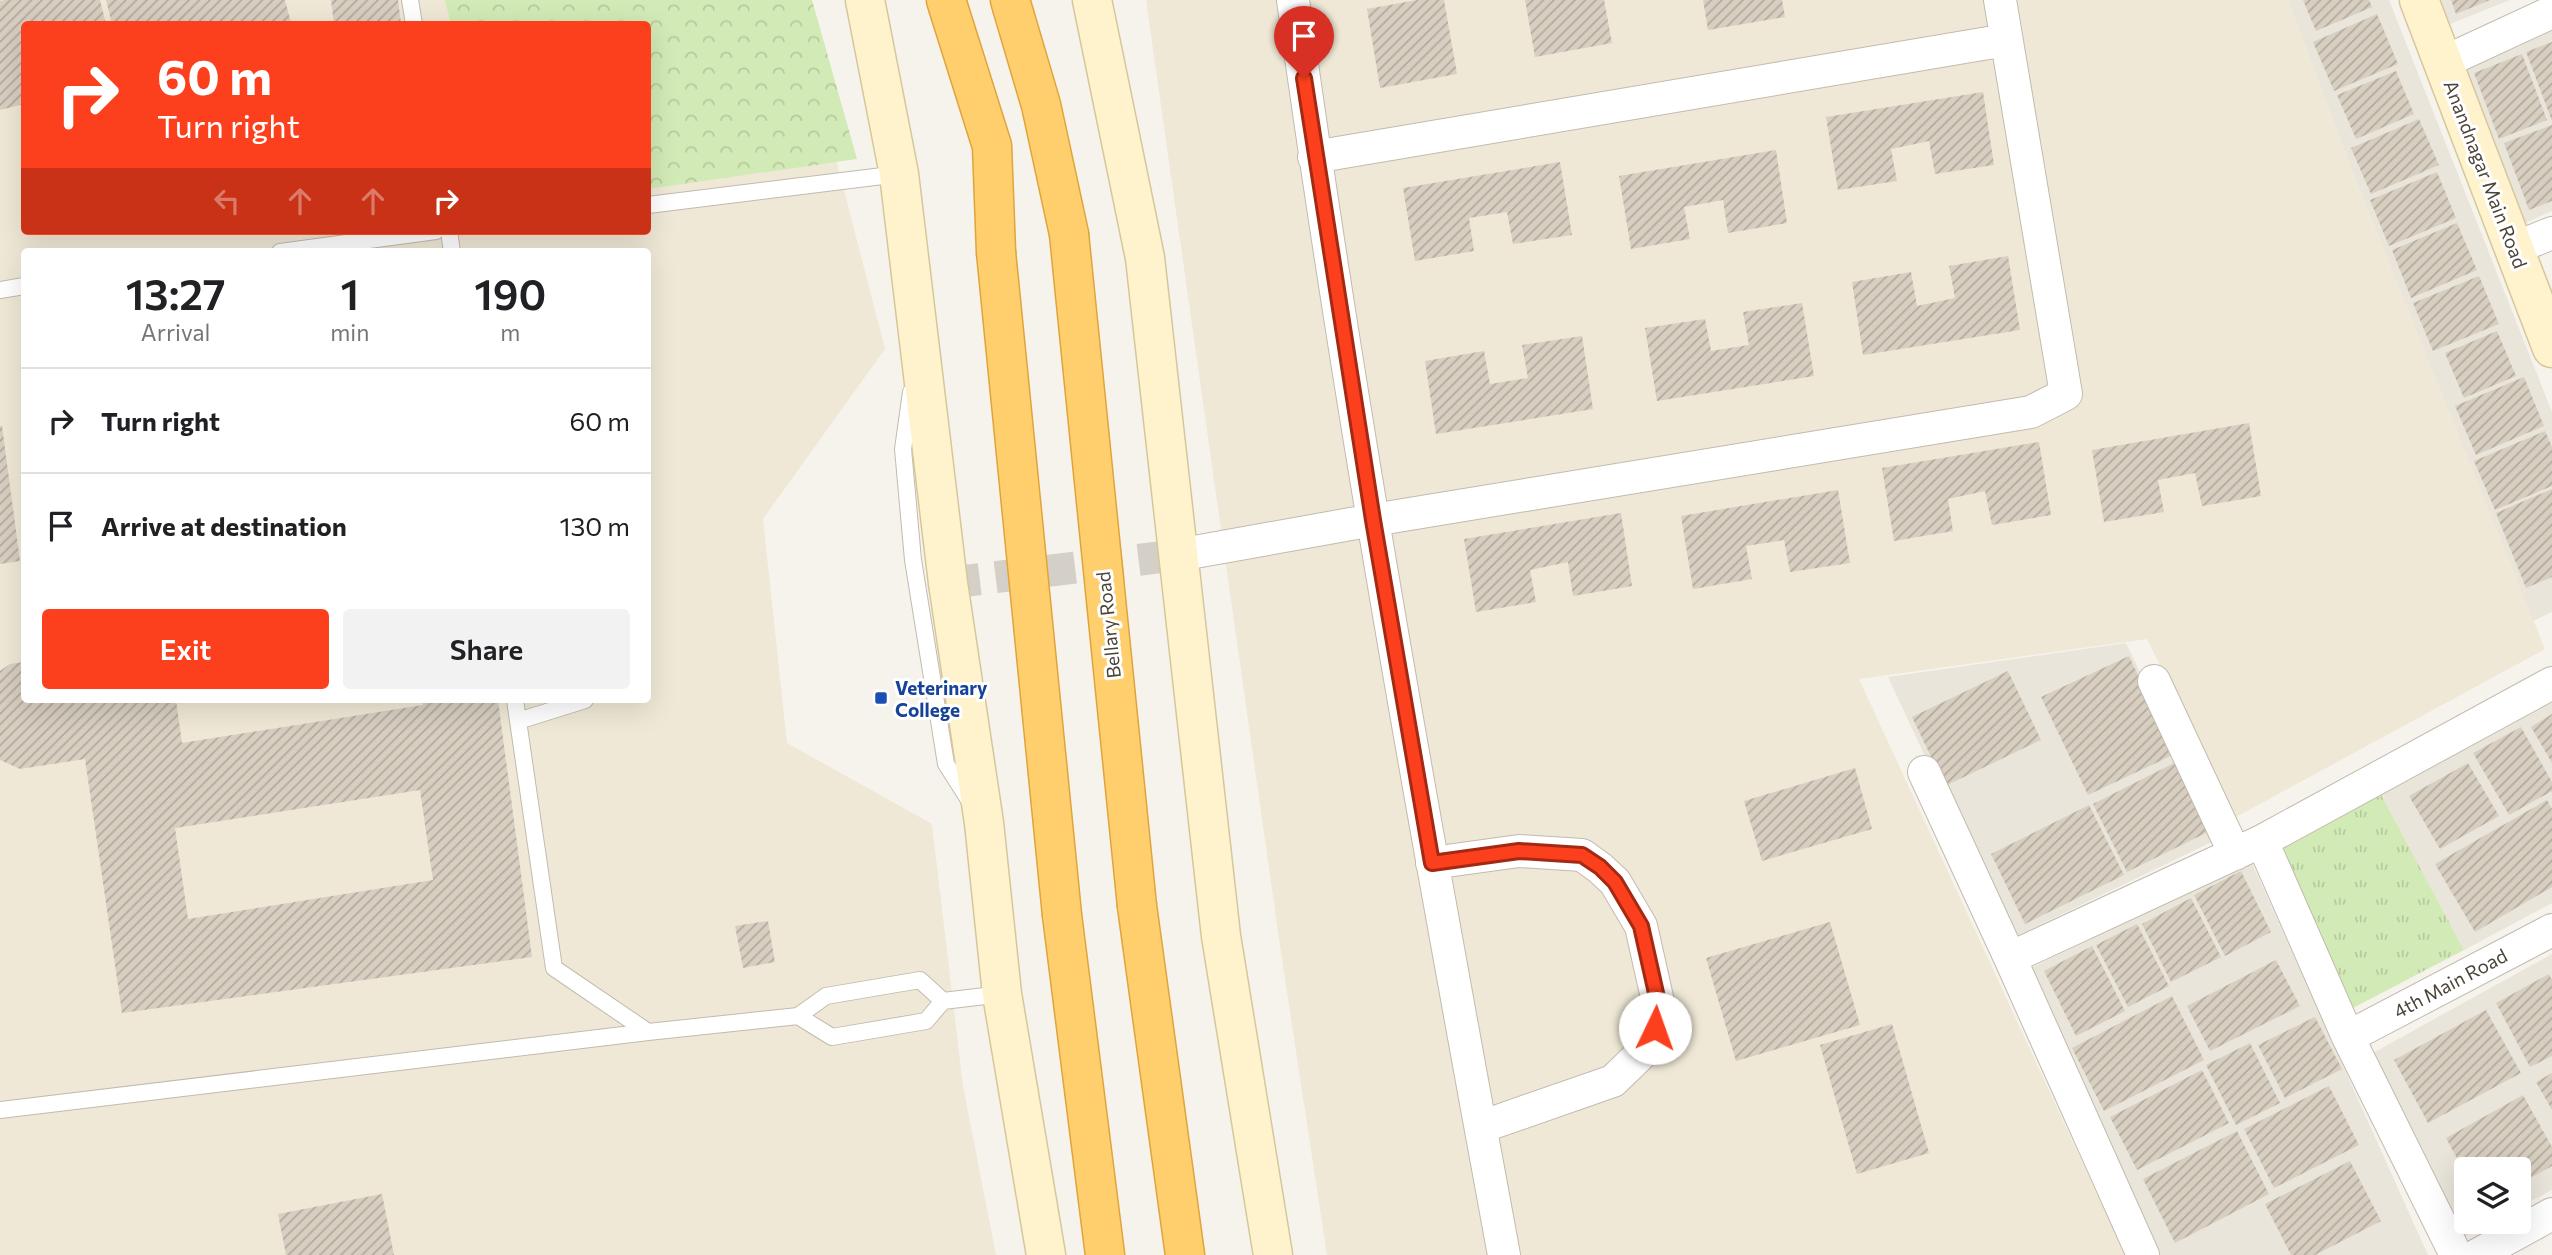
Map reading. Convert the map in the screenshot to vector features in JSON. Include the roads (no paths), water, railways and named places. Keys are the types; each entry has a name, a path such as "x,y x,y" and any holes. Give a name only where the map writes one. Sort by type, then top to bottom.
{"highway":[{"path":"946,0 992,146 996,252 1062,915 1105,1255"},
{"name":"Bellary Road","path":"1010,0 1041,105 1069,234 1137,906 1185,1255"}],"street":[{"path":"865,0 899,174 948,583 984,823 1003,994 1046,1255"},
{"path":"1091,0 1145,258 1221,936 1273,1255"},
{"path":"1293,0 1314,157 1373,520 1432,863 1504,1255"},
{"path":"1178,555 1373,520 2031,412 2066,394 2000,0"},
{"name":"Anandnagar Main Road","path":"2419,0 2552,348"},
{"path":"2442,63 2552,12"},
{"path":"1314,157 2006,40"},
{"path":"2515,248 2552,233"},
{"path":"2154,681 2249,848 2348,1037 2456,1255"},
{"path":"2010,958 2249,848 2552,683"},
{"path":"1924,772 2143,1255"},
{"path":"1432,863 1519,851 1582,855 1600,867 1615,882 1641,926 1658,1002 1655,1028 1645,1050 1614,1081 1481,1127"},
{"name":"4th Main Road","path":"2348,1037 2552,930"},
{"path":"2477,1255 2552,1214"}],"lane":[{"path":"410,0 414,21"},
{"path":"651,205 899,174"},
{"path":"310,248 406,235"},
{"path":"0,290 21,286"},
{"path":"515,703 554,968 648,1032"},
{"path":"518,721 575,703"},
{"path":"0,1110 798,1016 825,996 920,980 943,1001"},
{"path":"798,1016 832,1037 926,1021 943,1001 1003,994"}],"tunnel":[{"path":"948,583 1178,555"}],"place":[{"name":"Veterinary College","path":"881,698"}]}
